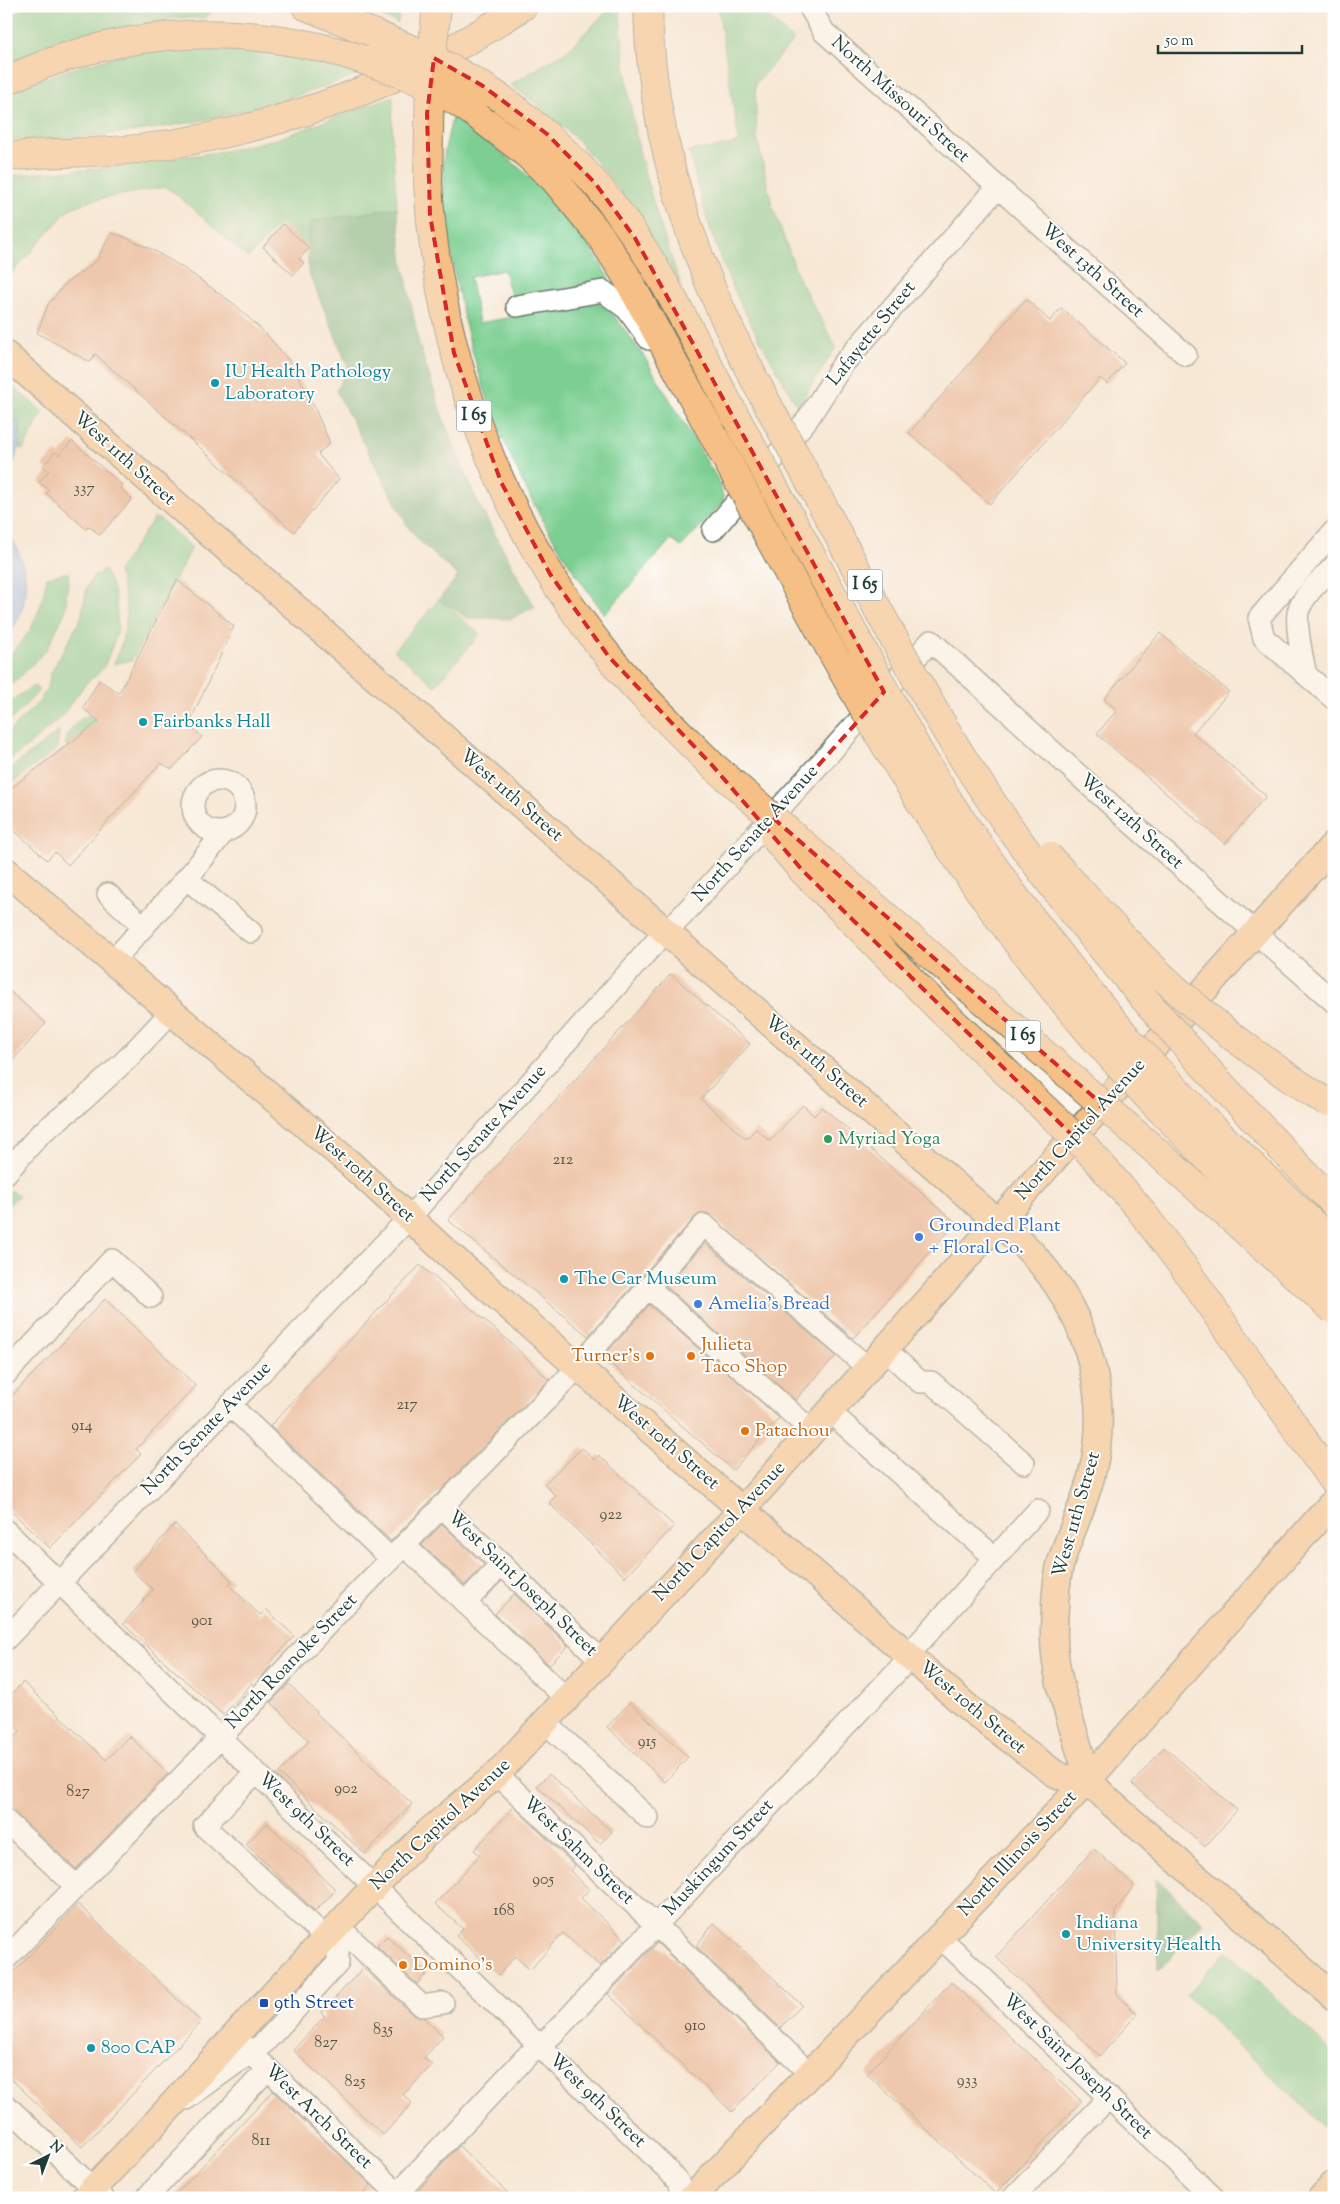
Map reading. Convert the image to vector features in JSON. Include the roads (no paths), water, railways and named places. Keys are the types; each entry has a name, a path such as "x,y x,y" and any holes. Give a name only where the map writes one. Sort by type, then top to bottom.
{"highway":[{"path":"306,6 430,56 466,75 502,99 562,149 610,201 657,274 858,644 917,749 953,808 1013,894 1081,982 1135,1046 1211,1126 1334,1244"},
{"name":"I 65","path":"437,6 429,90 428,183 433,243 454,353 474,416 501,482 529,537 554,580 585,626 631,683 711,764 1157,1152 1334,1310"},
{"path":"6,157 146,148 264,124 336,101 392,78 447,52 523,6"},
{"name":"I 65","path":"648,8 650,53 668,154 682,206 713,295 735,343 896,644 976,777 1054,889 1152,1010 1334,1203"},
{"path":"6,81 66,56 100,47 170,35 223,34 286,39 342,53 412,78 453,99 474,113 539,165 585,215 625,274 880,739 939,833 1011,935 1085,1028 1121,1068 1178,1129 1334,1283"},
{"path":"711,764 803,871 942,1011 1092,1155 1138,1206 1188,1273 1334,1483"},
{"path":"976,777 1134,948 1179,992 1254,1053 1330,1105"}],"main road":[{"name":"West 11th Street","path":"6,355 998,1223 1039,1261 1061,1290 1082,1331 1095,1376 1098,1428 1093,1471 1083,1505 1061,1563 1056,1588 1054,1632 1059,1676 1088,1780"},
{"name":"North Capitol Avenue","path":"94,2195 160,2118 242,2045 332,1932 428,1832 497,1774 742,1509 1334,844"},
{"name":"West 10th Street","path":"6,871 172,1010 368,1179 409,1218 971,1710 1045,1767 1065,1778 1088,1780"},
{"name":"North Illinois Street","path":"692,2198 1088,1780 1334,1501"},
{"path":"1088,1780 1110,1802 1334,1996"},
{"path":"1321,2198 1334,2184"}],"street":[{"name":"North Missouri Street","path":"809,6 824,32 998,188"},
{"name":"West 13th Street","path":"998,188 1186,355"},
{"name":"Lafayette Street","path":"713,530 807,420 843,364 998,188"},
{"path":"517,306 603,291 627,309 692,397"},
{"path":"1306,675 1300,646 1298,611 1329,559 1334,532"},
{"path":"1329,559 1260,618 1264,638 1334,699"},
{"name":"North Senate Avenue","path":"6,1639 409,1218 931,641"},
{"name":"West 12th Street","path":"931,641 1334,1002"},
{"path":"113,961 190,875 224,832"},
{"path":"190,875 254,929"},
{"path":"108,894 144,927"},
{"path":"6,1174 40,1134 91,1094 128,1058 172,1010"},
{"name":"North Roanoke Street","path":"6,1959 578,1366 704,1224 882,1352"},
{"path":"6,1374 112,1260 151,1297"},
{"path":"648,1287 812,1431"},
{"path":"882,1352 930,1374 931,1382 1024,1464"},
{"path":"230,1405 398,1552 464,1603 567,1699"},
{"path":"830,1412 995,1558"},
{"name":"West Saint Joseph Street","path":"442,1506 602,1661"},
{"name":"Muskingum Street","path":"397,2196 539,2045 553,2034 910,1655 1038,1510"},
{"name":"West 9th Street","path":"6,1531 674,2176 683,2198"},
{"path":"464,1603 502,1564"},
{"path":"545,1722 648,1818"},
{"path":"256,1772 204,1826 422,2006 443,2004"},
{"name":"West Sahm Street","path":"497,1774 810,2074"},
{"path":"6,1821 76,1886"},
{"name":"West Saint Joseph Street","path":"940,1937 1214,2198"},
{"name":"West Arch Street","path":"242,2045 397,2196"},
{"path":"149,2198 149,2195 268,2069"},
{"path":"1012,2198 1109,2097"},
{"path":"6,2105 94,2195"}],"water":[{"path":"6,416 20,423 19,450 6,477"},
{"path":"6,530 20,556 26,584 21,612 15,625 6,637"}],"place":[{"name":"IU Health Pathology Laboratory","path":"215,383"},
{"name":"Fairbanks Hall","path":"143,722"},
{"name":"Myriad Yoga","path":"828,1139"},
{"name":"Grounded Plant + Floral Co.","path":"919,1237"},
{"name":"The Car Museum","path":"564,1279"},
{"name":"Amelia's Bread","path":"698,1304"},
{"name":"Turner's","path":"650,1356"},
{"name":"Julieta Taco Shop","path":"691,1356"},
{"name":"Patachou","path":"745,1431"},
{"name":"Indiana University Health","path":"1066,1934"},
{"name":"Domino's","path":"403,1965"},
{"name":"9th Street","path":"264,2003"},
{"name":"800 CAP","path":"91,2048"}]}
